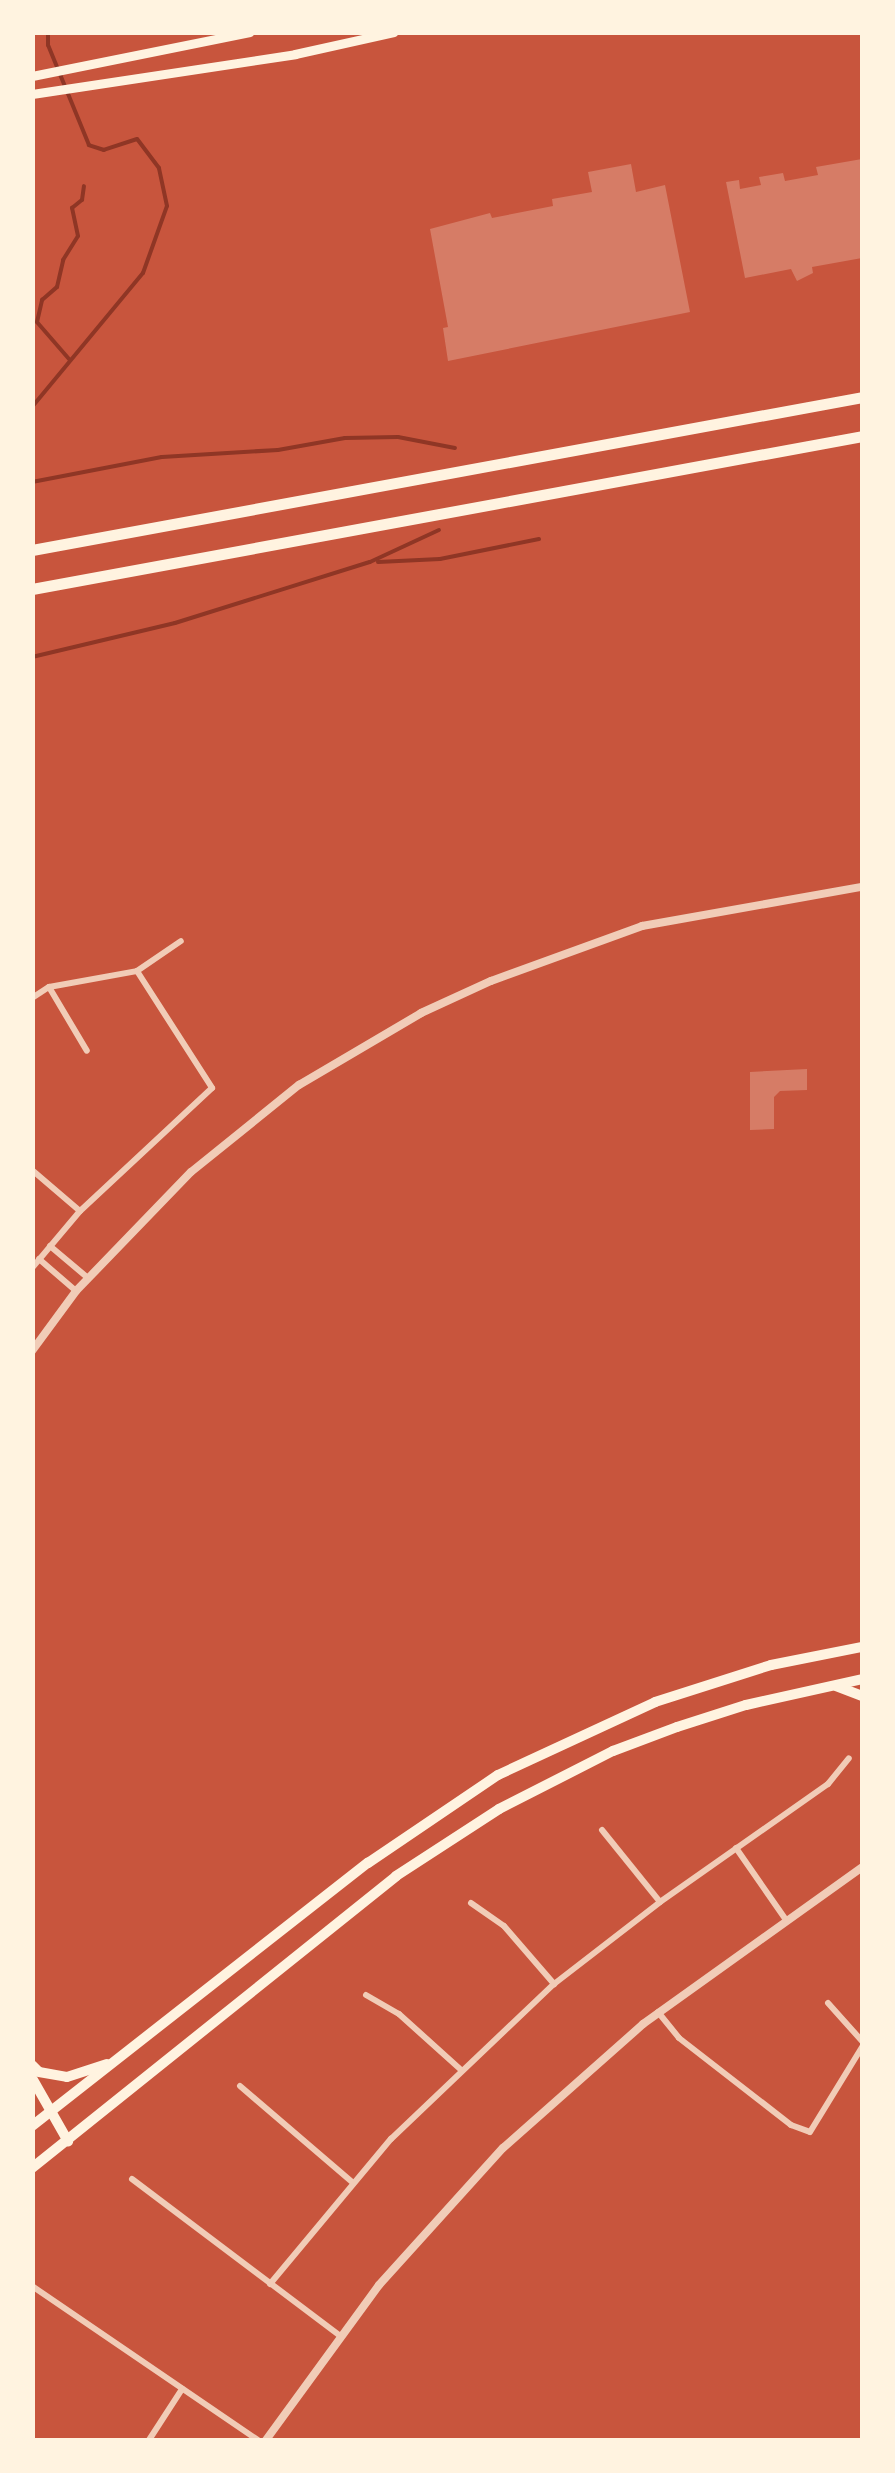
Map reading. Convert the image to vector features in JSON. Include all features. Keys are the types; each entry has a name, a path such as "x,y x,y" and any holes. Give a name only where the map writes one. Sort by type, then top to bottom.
{"highway":[{"path":"32,550 862,397"},
{"path":"32,589 862,436"}],"main road":[{"path":"32,76 250,32"},
{"path":"32,94 295,54 394,32"},
{"path":"32,2126 368,1863 498,1775 655,1702 770,1665 862,1647"},
{"path":"32,2168 396,1876 499,1808 612,1751 678,1726 862,1679"},
{"path":"835,1686 862,1696"},
{"path":"32,2065 39,2072 67,2077 112,2062"},
{"path":"32,2078 68,2141"}],"street":[{"path":"32,1351 76,1290 190,1172 253,1119 325,1068 421,1013 491,980 642,926 862,887"},
{"path":"32,998 49,987 137,971 181,941"},
{"path":"32,1268 80,1212 212,1088 137,971"},
{"path":"49,987 87,1051"},
{"path":"32,1170 80,1212"},
{"path":"50,1246 88,1278"},
{"path":"39,1260 76,1290"},
{"path":"270,2284 352,2182 460,2069 554,1984 660,1902 828,1784 849,1758"},
{"path":"602,1830 660,1902"},
{"path":"736,1848 786,1920"},
{"path":"32,2286 262,2440 339,2335 432,2224 503,2148 658,2012 862,1867"},
{"path":"471,1903 504,1926 554,1984"},
{"path":"366,1994 399,2014 460,2069"},
{"path":"658,2012 679,2038 792,2125 810,2132 862,2044 828,2004"},
{"path":"240,2086 352,2182"},
{"path":"132,2179 339,2335"},
{"path":"148,2440 182,2389"}],"building":[{"path":"862,159 862,258 812,267 813,273 797,281 791,269 745,278 726,182 739,180 740,189 761,185 759,177 783,173 785,181 818,175 816,167"},
{"path":"631,164 636,192 665,185 690,312 448,361 443,328 448,327 430,229 490,213 492,218 553,206 552,199 592,192 588,172"},
{"path":"807,1069 807,1090 780,1091 774,1097 774,1129 750,1130 750,1072"}],"waterway":[{"path":"32,407 143,273 167,206 159,168 137,139 104,150 89,145 48,45 48,32"},
{"path":"69,359 37,322 42,300 57,287 63,260 78,236 72,208 82,200 84,186"},
{"path":"32,482 162,457 278,450 345,438 398,437 455,448"},
{"path":"32,657 175,623 370,562 439,530"},
{"path":"378,562 440,559 539,539"}]}
